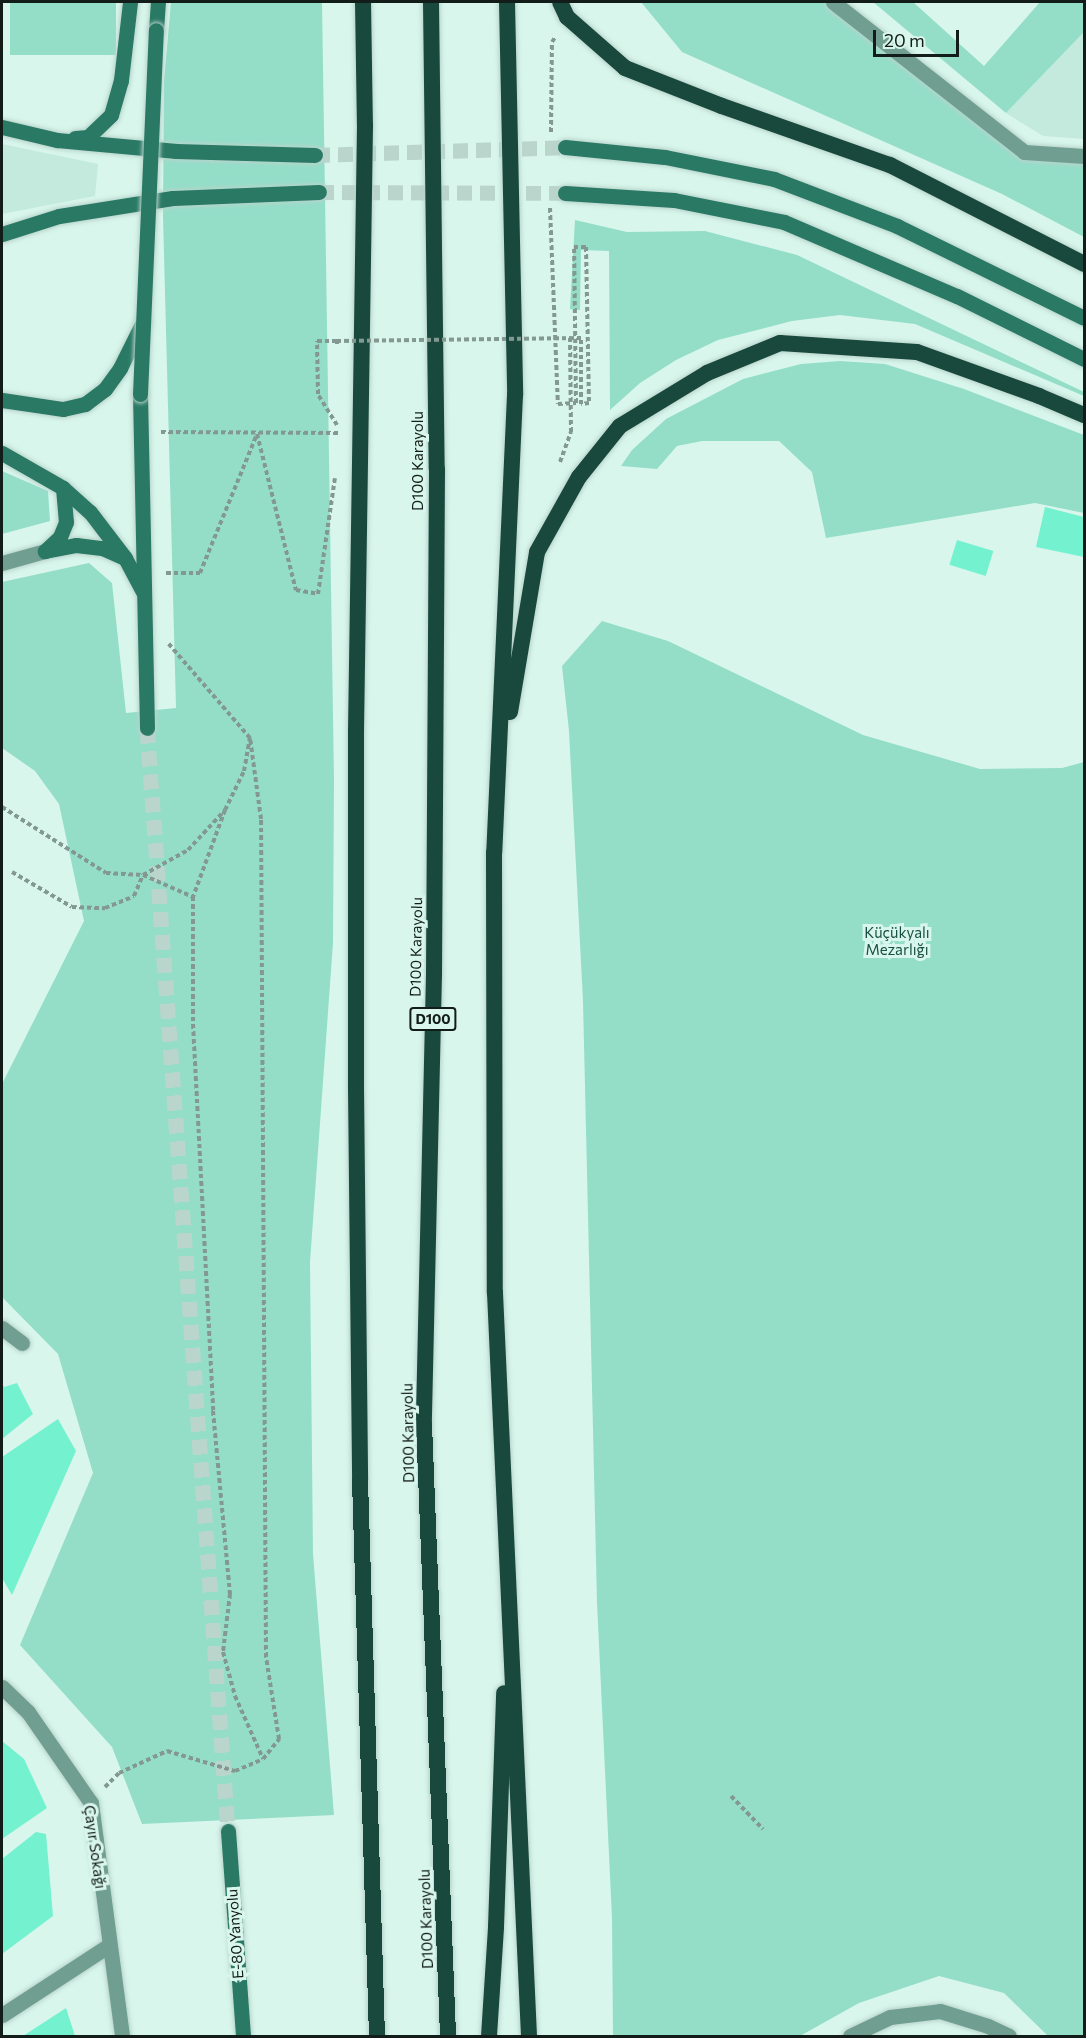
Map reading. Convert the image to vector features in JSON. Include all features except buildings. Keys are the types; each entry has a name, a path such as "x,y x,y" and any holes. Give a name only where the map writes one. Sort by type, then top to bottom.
{"highway":[{"path":"363,2 365,125 356,732 357,1099 360,1480 377,2037"},
{"name":"D100 Karayolu","path":"431,2 436,492 434,974 424,1424 448,2037"},
{"path":"507,2 515,395 494,853 495,1293 529,2037"},
{"path":"560,2 567,17 625,68 722,106 890,165 1084,264"},
{"path":"494,853 515,675 537,552 579,477 620,426 707,373 780,343 917,352 1040,396 1084,415"},
{"path":"489,2037 496,1927 508,1575"}],"main road":[{"path":"57,140 88,137 111,115 121,80 130,2"},
{"path":"147,728 141,394 158,2"},
{"path":"2,127 57,140 176,152 315,155"},
{"path":"565,147 665,157 774,179 897,226 1084,318"},
{"path":"4,233 59,216 173,198 319,192"},
{"path":"565,193 674,200 784,222 957,296 1084,359"},
{"path":"2,400 63,409 85,404 105,389 120,368 143,322"},
{"path":"2,453 63,488 90,512 125,558 144,594"},
{"path":"45,551 60,537 66,522 63,488"},
{"path":"45,551 76,545 102,548 125,558"},
{"name":"E-80 Yanyolu","path":"228,1831 243,2037"}],"street":[{"path":"833,2 1024,152 1084,156"},
{"path":"2,563 45,551"},
{"path":"2,1328 22,1343"},
{"name":"Çayır Sokağı","path":"2,1687 28,1712 91,1803 108,1946 122,2037"},
{"path":"2,2015 108,1946"},
{"path":"850,2037 890,2017 940,2011 988,2026 1009,2037"}],"path":[{"path":"342,433 318,394 317,341 337,341 570,338 581,338 581,404 590,403 586,248 574,247 575,321 575,394"},
{"path":"558,467 571,432 570,338"},
{"path":"340,444 341,423"},
{"path":"141,431 257,434 342,433"},
{"path":"257,434 296,590 318,594 337,467"},
{"path":"144,572 200,573 257,434"},
{"path":"91,1803 119,1773 167,1751 236,1771 263,1759 279,1739 266,1657 261,819 250,738 145,616"},
{"path":"250,738 243,771 225,810 193,897 193,1024 210,1364 230,1594 223,1652 235,1696 263,1759"},
{"path":"2,807 106,873 143,875 193,897"},
{"path":"12,872 72,907 105,908 134,896 143,875 188,850 225,810"},
{"path":"731,1796 763,1829"}],"shaded area":[{"path":"1084,32 1084,139 1043,136 1006,113"},
{"path":"2,144 98,164 95,196 2,214"}],"green space":[{"path":"10,2 116,2 116,55 10,55"},
{"path":"171,2 322,2 334,780 333,943 310,1262 313,1554 334,1815 142,1824 112,1747 20,1645 93,1473 58,1354 2,1297 2,1084 84,921 59,804 35,771 2,748 2,582 89,563 112,583 126,713 176,708 163,217 164,81"},
{"path":"641,2 833,2 1024,152 1084,160 1084,237 1002,194 682,52"},
{"path":"873,2 913,2 984,66 1040,2 1084,2 1084,32 1006,113"},
{"path":"575,220 627,232 705,231 797,255 1084,392 1084,396 915,324 840,315 792,321 718,340 676,360 640,383 610,410 609,251 581,250 580,310 570,309"},
{"path":"840,361 885,364 964,389 1084,435 1084,513 1035,503 826,538 812,472 779,441 702,441 677,446 657,469 621,466 632,450 666,419 743,379 801,364"},
{"path":"2,471 48,491 50,521 2,534"},
{"name":"Küçükyalı Mezarlığı","path":"602,621 668,641 863,735 980,769 1062,768 1084,762 1084,2036 1048,2036 1004,1993 939,1976 859,2003 800,2036 613,2036 612,1918 597,1603 583,1001 569,731 562,666"}],"tunnel":[{"path":"315,155 565,147"},
{"path":"319,192 565,193"},
{"path":"147,728 228,1831"}]}
